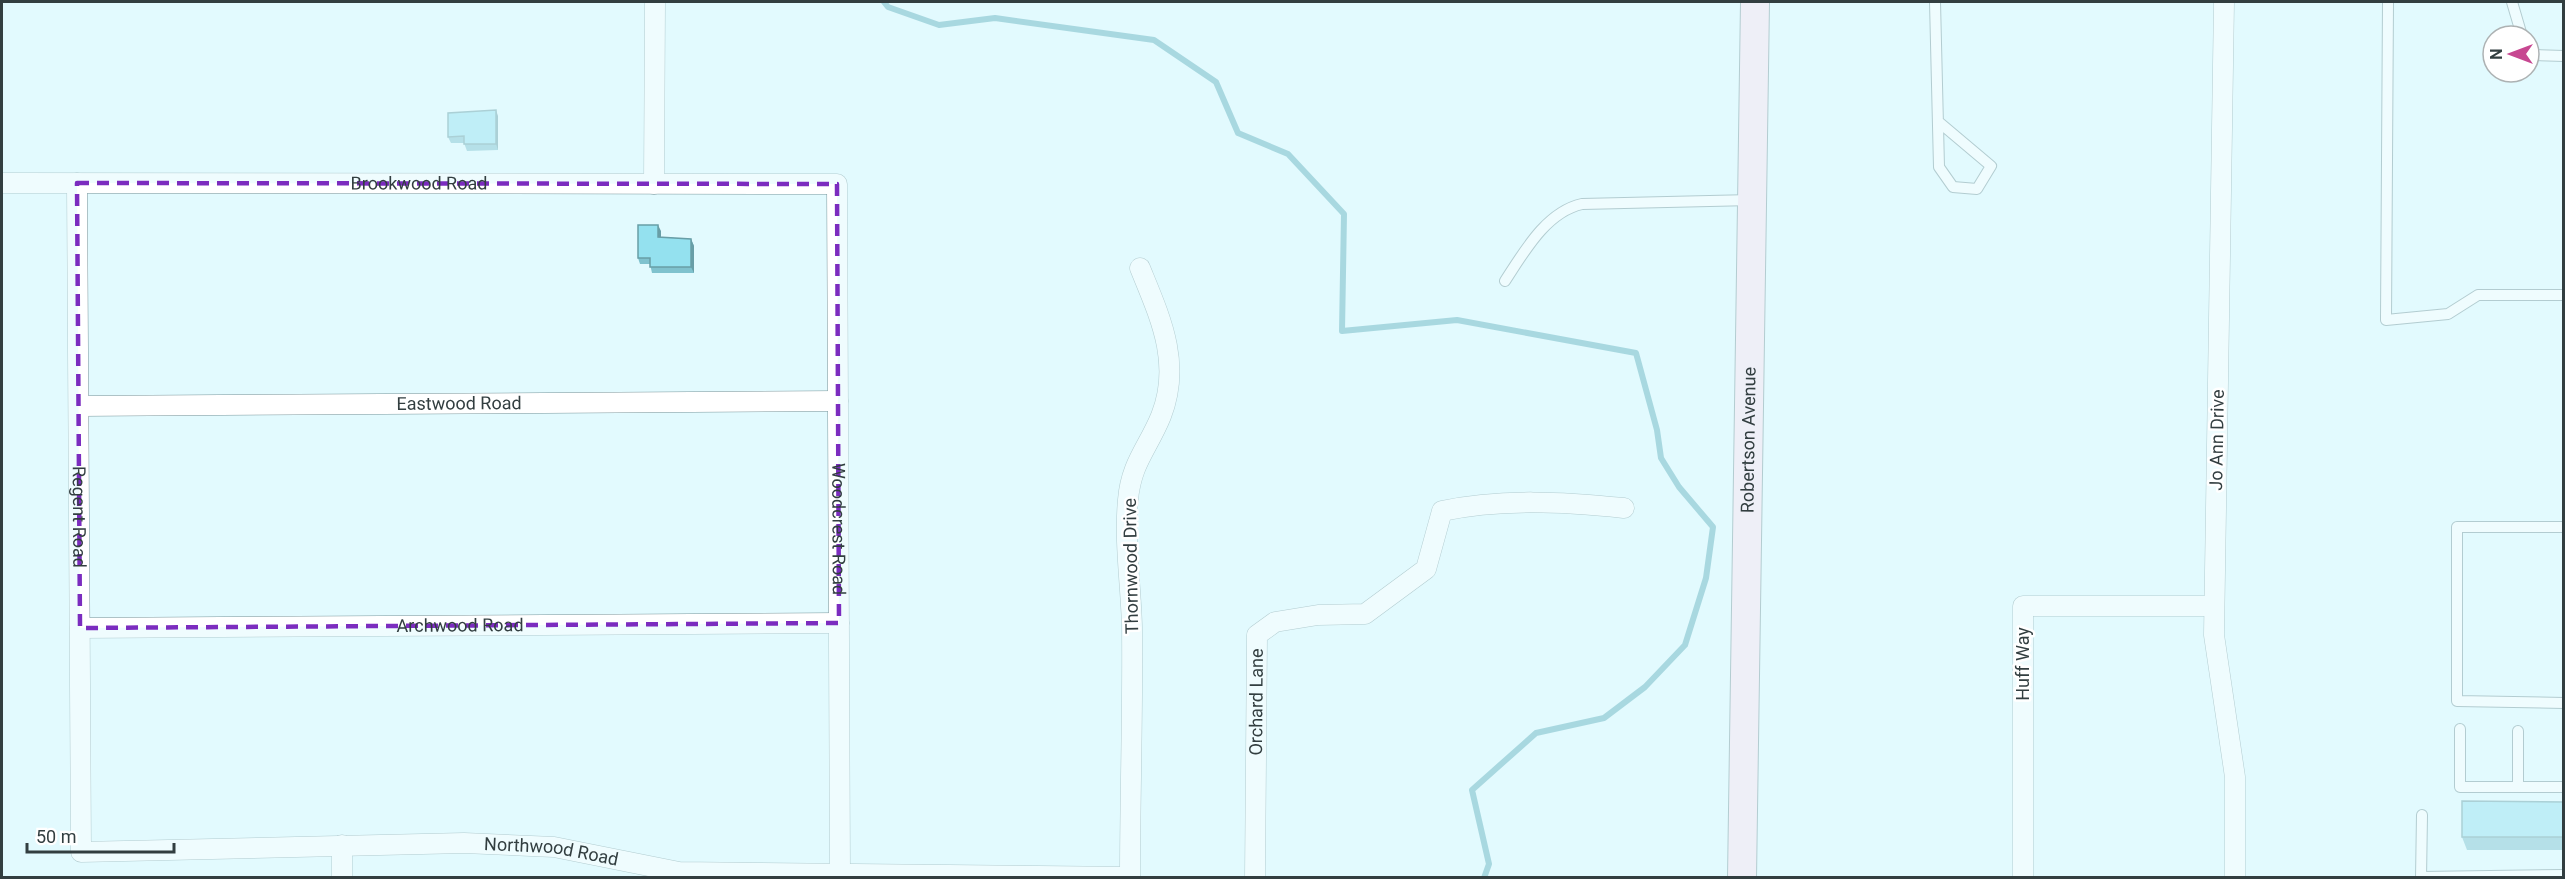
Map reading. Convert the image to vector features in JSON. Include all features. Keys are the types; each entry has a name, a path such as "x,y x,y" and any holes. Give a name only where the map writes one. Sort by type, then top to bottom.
{"street":[{"path":"654,184 655,2"},
{"name":"Robertson Avenue","path":"1742,878 1755,2"},
{"name":"Jo Ann Drive","path":"2224,2 2214,606 2218,667 2235,777 2235,878"},
{"name":"Brookwood Road","path":"2,183 837,184"},
{"name":"Regent Road","path":"78,183 81,852"},
{"name":"Woodcrest Road","path":"837,184 840,874"},
{"name":"Thornwood Drive","path":"1130,877 1132,628 1128,501 1138,456 1161,417 1169,388 1171,358 1164,329 1140,268"},
{"name":"Eastwood Road","path":"79,406 838,401"},
{"name":"Orchard Lane","path":"1255,878 1257,635 1275,622 1318,615 1365,614 1374,608 1426,569 1442,511 1462,506 1551,503 1624,508"},
{"name":"Huff Way","path":"2023,878 2023,606 2214,606"},
{"name":"Archwood Road","path":"80,628 839,623"},
{"name":"Northwood Road","path":"81,852 464,843 554,848 679,872 1130,877"},
{"path":"342,845 342,878"}],"lane":[{"path":"1935,2 1940,123 1939,167 1953,187 1977,189 1991,166 1940,123"},
{"path":"2388,2 2386,320 2448,314 2478,295 2564,295"},
{"path":"2512,2 2518,24"},
{"path":"2541,55 2564,56"},
{"path":"1505,281 1549,221 1565,208 1582,204 1752,200"},
{"path":"2564,527 2457,527 2457,701 2564,703"},
{"path":"2460,729 2460,787 2564,787"},
{"path":"2518,731 2518,787"},
{"path":"2422,815 2421,877 2564,875"}],"highlighted area":[{"path":"77,183 837,184 839,623 80,628"}],"building":[{"path":"496,110 496,144 464,144 464,136 448,137 448,113"},
{"path":"638,225 658,225 658,237 691,239 691,267 650,267 650,258 638,258"},
{"path":"2462,801 2564,802 2564,837 2462,837"}],"waterway":[{"path":"884,2 888,7 939,25 995,18 1154,40 1216,82 1238,133 1288,154 1344,214 1342,331 1457,320 1636,353 1657,430 1661,458 1679,487 1713,527 1706,578 1685,645 1645,687 1604,718 1536,733 1472,790 1489,864 1484,878"}]}
